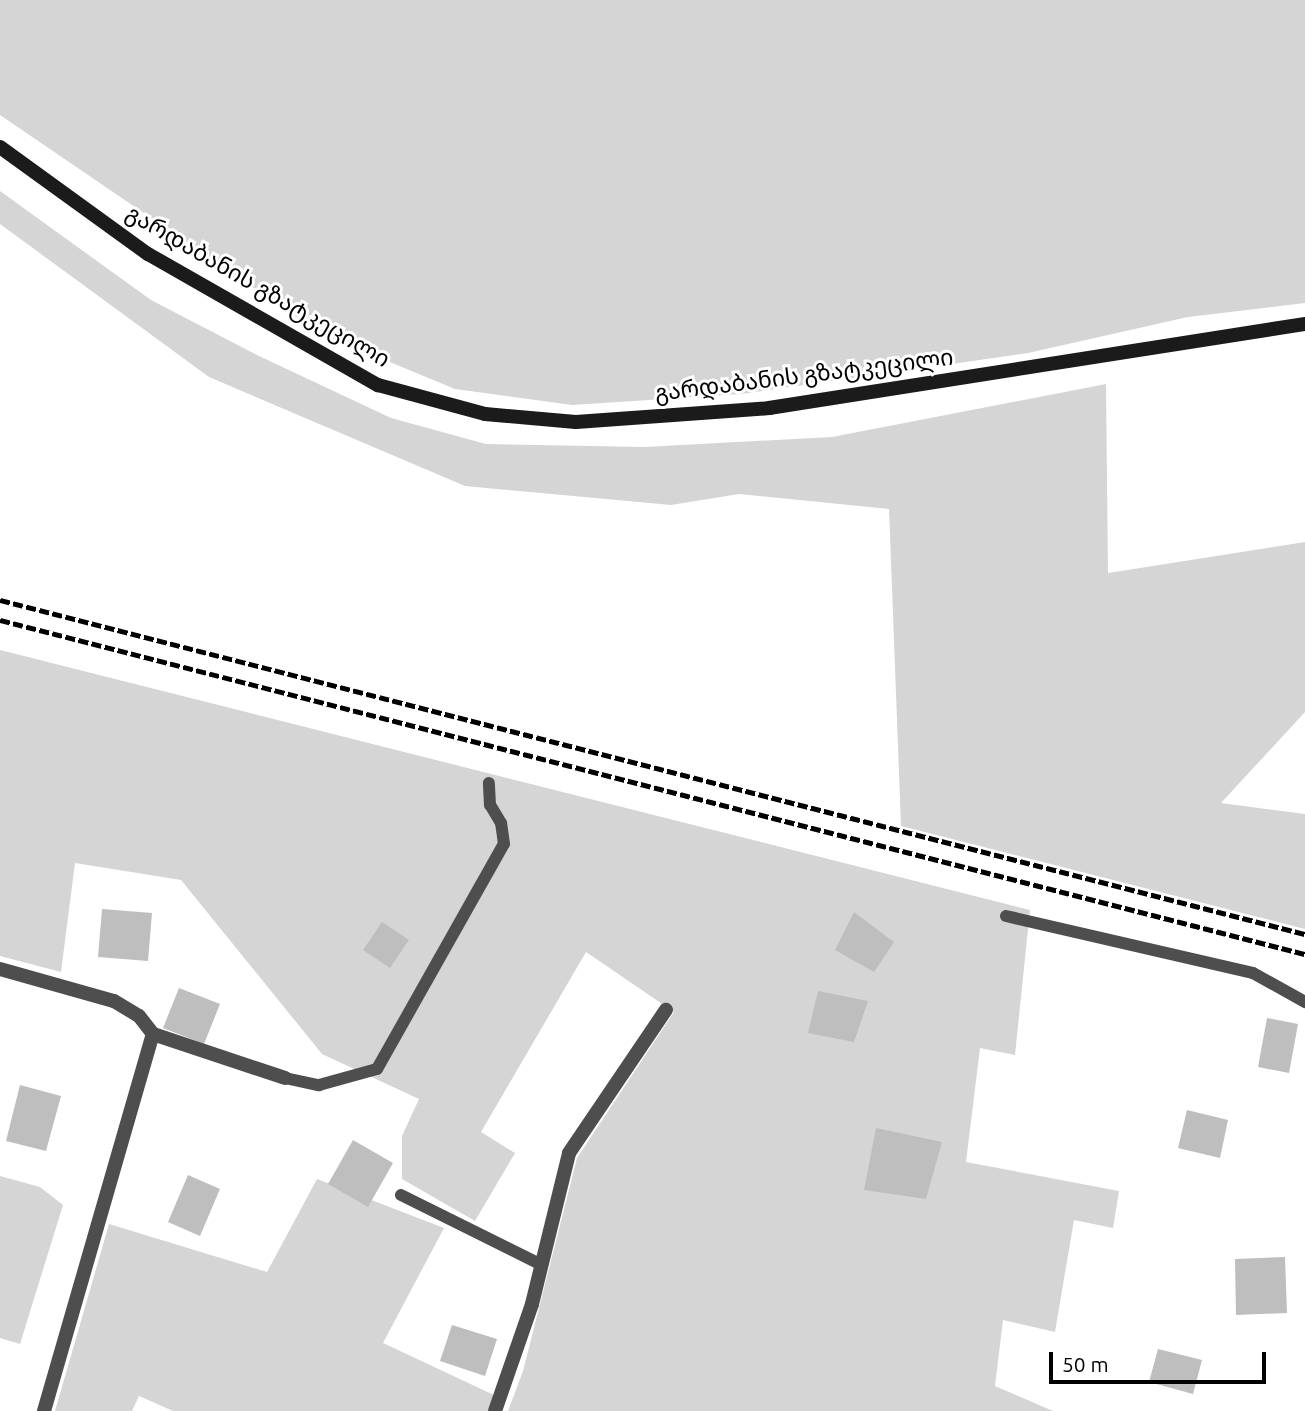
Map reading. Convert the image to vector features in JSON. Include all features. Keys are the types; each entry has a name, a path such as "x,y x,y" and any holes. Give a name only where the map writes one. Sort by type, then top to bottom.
{"main road":[{"name":"გარდაბანის გზატკეცილი","path":"0,146 148,254 378,385 485,414 576,422 769,408 1305,324"}],"street":[{"path":"0,969 114,1001 139,1016 153,1034 285,1078"},
{"path":"495,1411 542,1265 569,1153 666,1010"},
{"path":"44,1411 153,1034"}],"lane":[{"path":"285,1078 319,1086 377,1069 503,844 501,823 490,805 489,783"},
{"path":"1006,916 1253,973 1305,1002"},
{"path":"401,1195 542,1265"}],"shaded area":[{"path":"0,0 1305,0 1305,303 1188,317 1028,353 741,394 572,405 455,389 320,333 0,115"},
{"path":"0,191 151,300 259,356 391,418 486,444 644,447 832,437 1106,384 1108,573 1305,542 1305,712 1221,803 1305,814 1305,929 901,826 889,509 739,494 671,505 465,486 209,377 0,224"},
{"path":"0,650 1030,910 1015,1055 980,1048 966,1162 1119,1191 1113,1228 1074,1220 1055,1332 1003,1320 995,1386 1053,1411 508,1411 523,1371 577,1158 674,1012 586,952 481,1132 515,1153 475,1221 402,1179 402,1136 419,1099 322,1054 181,880 75,863 61,972 0,956"},
{"path":"0,1176 40,1187 63,1205 20,1344 0,1338"},
{"path":"317,1179 444,1228 383,1343 494,1395 488,1411 173,1411 139,1396 132,1411 55,1411 109,1224 267,1272"}],"building":[{"path":"102,909 152,913 148,961 98,957"},
{"path":"854,912 894,942 874,972 835,950"},
{"path":"382,922 409,940 390,968 363,950"},
{"path":"179,988 220,1004 204,1044 163,1028"},
{"path":"818,991 868,1001 854,1042 808,1033"},
{"path":"1267,1018 1298,1024 1289,1073 1258,1067"},
{"path":"20,1085 61,1096 46,1151 6,1141"},
{"path":"1187,1110 1228,1120 1220,1158 1178,1148"},
{"path":"876,1128 942,1142 926,1199 864,1190"},
{"path":"353,1140 393,1163 368,1207 328,1184"},
{"path":"188,1175 220,1189 200,1236 168,1222"},
{"path":"1285,1257 1287,1313 1236,1315 1235,1259"},
{"path":"452,1325 497,1339 485,1376 440,1361"},
{"path":"1158,1349 1202,1360 1193,1394 1149,1382"}],"railway":[{"path":"0,600 1305,934"},
{"path":"0,620 1305,954"}]}
